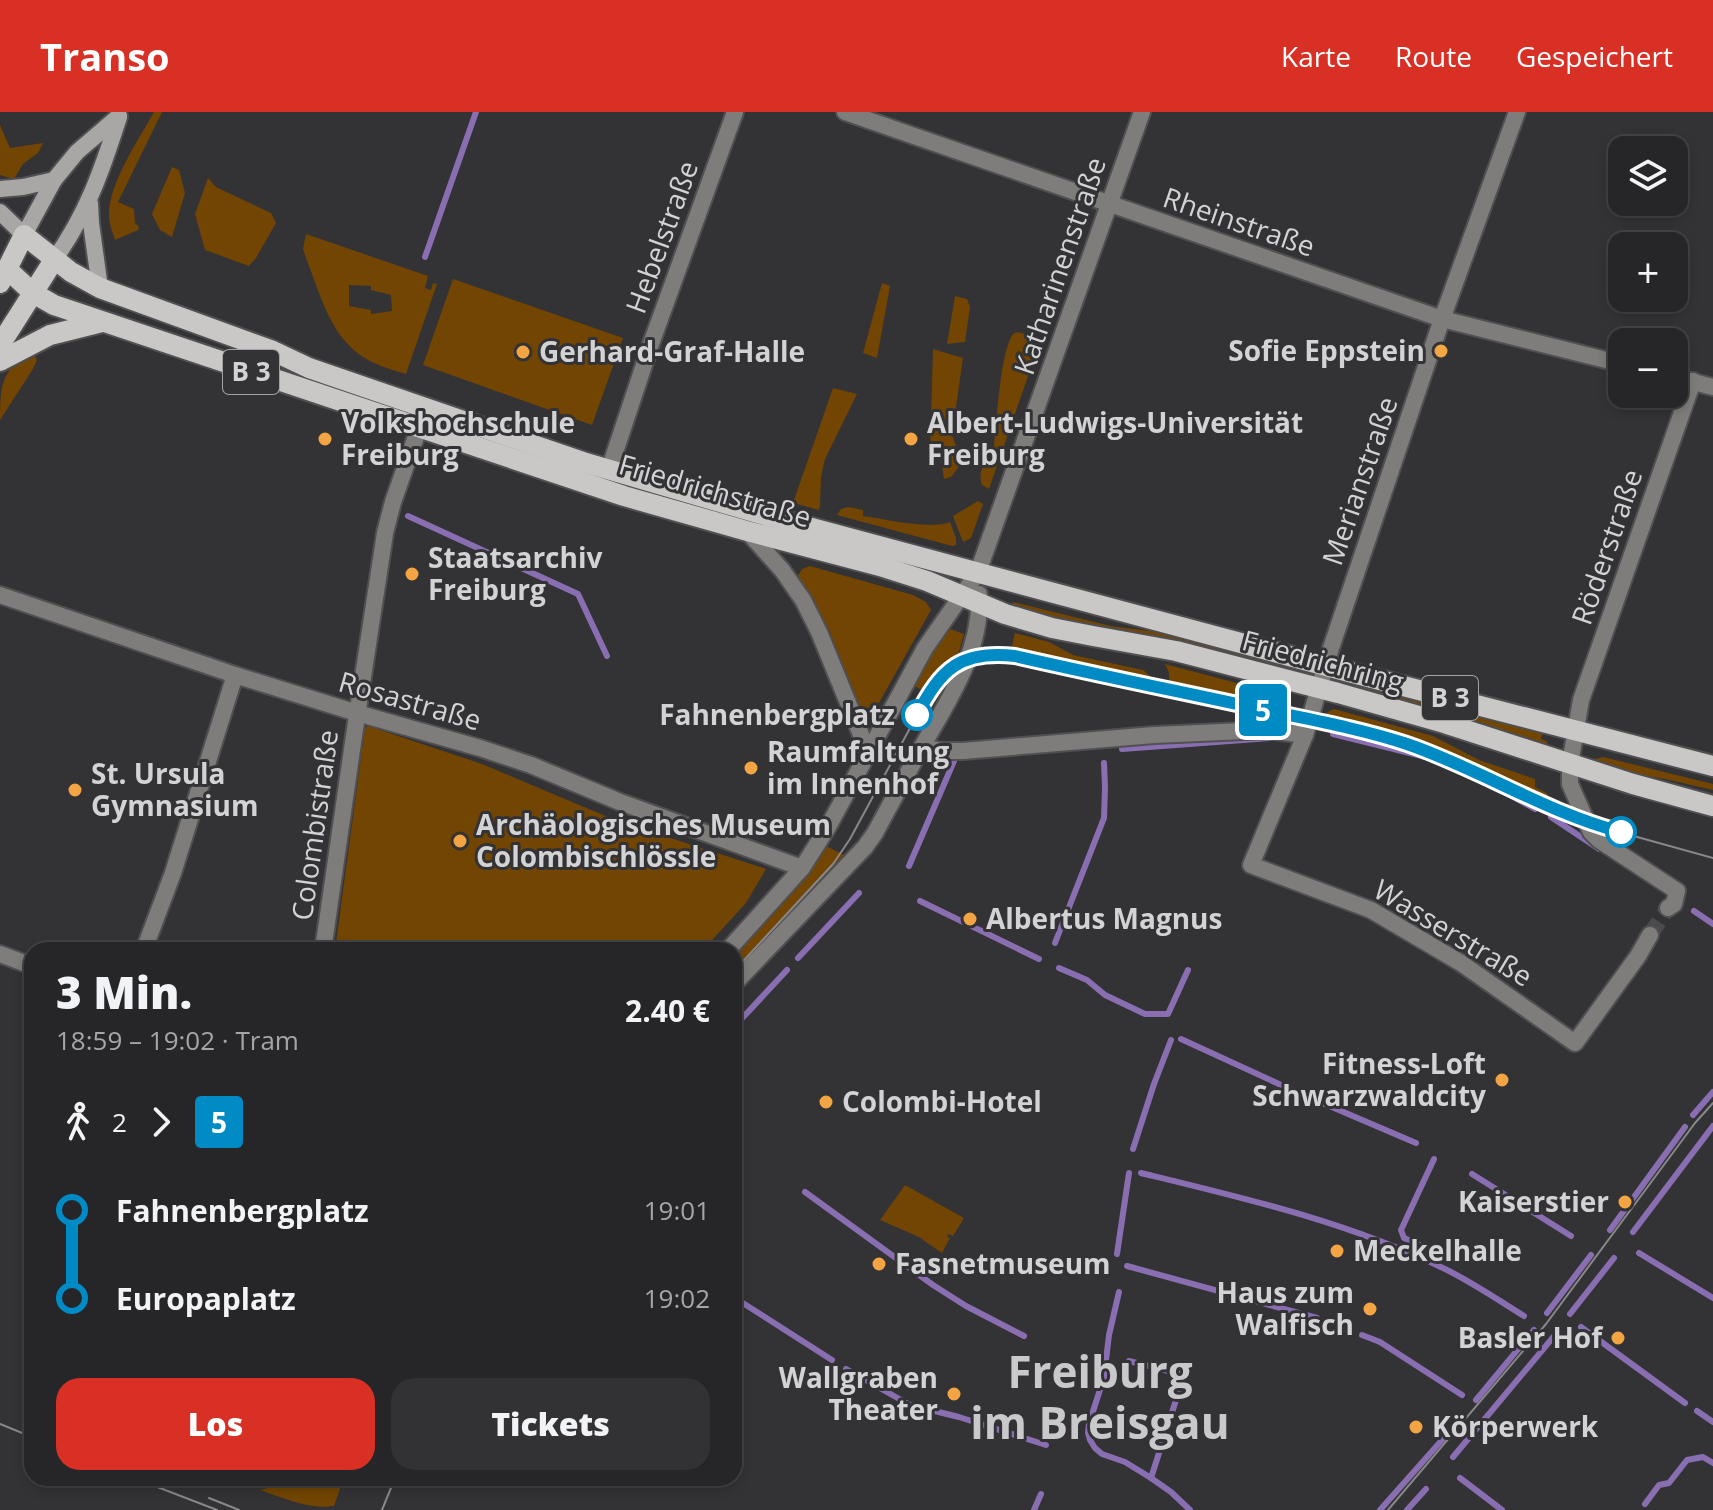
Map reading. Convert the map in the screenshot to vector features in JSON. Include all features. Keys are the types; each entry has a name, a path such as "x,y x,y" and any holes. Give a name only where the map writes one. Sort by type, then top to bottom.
{"main road":[{"path":"2,271 54,180 77,152 121,114"},
{"path":"0,345 70,239 90,202 121,114"},
{"path":"0,189 54,180"},
{"path":"90,202 100,288"},
{"path":"0,212 24,235"},
{"name":"B 3","path":"24,235 54,260"},
{"name":"Friedrichstraße","path":"54,260 100,288 273,351 309,368 507,438 778,519 978,572"},
{"name":"Friedrichstraße","path":"2,271 54,305 102,322 624,496 880,566 971,600"},
{"path":"0,361 50,335 102,322"},
{"name":"Friedrichring","path":"978,572 1713,766"},
{"name":"Friedrichring","path":"971,600 1052,628 1176,651 1319,688 1713,806"}],"street":[{"name":"Hebelstraße","path":"609,470 735,112"},
{"name":"Rheinstraße","path":"845,112 1442,319 1608,360"},
{"name":"Katharinenstraße","path":"978,572 1142,112"},
{"name":"Merianstraße","path":"1251,865 1305,735 1442,319 1517,112"},
{"path":"1688,380 1713,387"},
{"name":"Röderstraße","path":"1668,908 1674,904 1677,891 1591,832 1570,784 1570,764 1581,700 1693,381"},
{"name":"Colombistraße","path":"324,942 385,533 419,428"},
{"path":"747,531 782,570 803,600 819,632 867,754"},
{"path":"742,976 875,833 969,659 973,646 971,600 978,572"},
{"name":"Rosastraße","path":"0,595 235,675 518,761 620,802 802,868"},
{"path":"735,942 802,868 828,827 925,648 971,600"},
{"path":"147,942 173,873 235,675"},
{"path":"922,747 942,751 1015,748 1154,735 1267,730 1305,735"},
{"name":"Wasserstraße","path":"1251,865 1371,910 1461,963 1575,1043 1650,935"},
{"path":"0,954 24,963"}],"shaded area":[{"path":"154,112 162,112 118,202 134,209 135,223 139,227 115,240 110,225 110,203 126,162"},
{"path":"0,125 10,148 43,143 38,153 23,164 14,179 0,175"},
{"path":"172,167 179,170 185,193 172,237 160,230 152,214"},
{"path":"208,178 216,187 271,213 276,223 249,266 205,250 195,214"},
{"path":"306,234 428,276 425,288 431,290 433,283 437,284 406,374 370,361 346,342 329,316 303,249","holes":["349,285 371,286 371,290 391,295 392,311 371,314 371,310 349,306"]},
{"name":"Gerhard-Graf-Halle","path":"453,279 623,338 592,425 423,365"},
{"path":"882,283 890,286 877,358 863,353"},
{"path":"955,296 967,299 970,307 965,342 947,344"},
{"path":"1018,332 1041,339 989,489 982,485 981,473 994,445 1005,356 1013,334"},
{"path":"933,349 963,358 952,435 960,457 958,468 951,477 944,479 940,452 930,454"},
{"path":"30,356 35,356 37,360 33,369 0,420 0,400 7,374"},
{"path":"833,388 857,394 825,459 819,510 793,503"},
{"path":"978,501 983,504 971,538 963,542 953,516"},
{"path":"841,509 863,510 863,516 895,521 931,525 950,522 956,545 837,515"},
{"name":"Fahnenbergplatz","path":"810,566 913,595 926,602 931,610 875,710 863,715 829,630 798,576 802,569"},
{"path":"1013,602 1111,626 1165,633 1288,665 1286,672 1011,608"},
{"path":"950,629 964,634 955,666 938,698 910,684"},
{"path":"1015,633 1049,642 1073,655 1143,670 1152,680 1156,694 1008,662"},
{"path":"1165,664 1248,686 1263,696 1287,703 1282,721 1170,696 1169,673"},
{"path":"1338,682 1543,732 1541,739 1548,742 1545,748"},
{"path":"1334,709 1433,736 1479,760 1535,779 1535,787 1548,794 1542,812 1435,757 1389,741 1317,730 1322,717"},
{"path":"368,726 482,764 615,820 766,869 746,903 710,942 336,942 365,728"},
{"path":"1603,757 1713,784 1713,790 1621,772 1591,760"},
{"path":"824,845 846,856 742,968 742,942"},
{"path":"905,1185 964,1218 953,1236 948,1234 950,1238 942,1253 919,1237 880,1220"},
{"path":"274,1486 341,1486 334,1506 325,1507 306,1505 260,1490"}],"waterway":[{"path":"425,257 476,112"},
{"path":"408,516 578,594 607,656"},
{"path":"1333,734 1434,759 1478,777 1535,809"},
{"path":"1122,749 1270,738"},
{"path":"909,866 954,761"},
{"path":"1055,943 1104,818 1104,763"},
{"path":"1551,817 1599,849"},
{"path":"798,958 859,893"},
{"path":"920,901 1039,959"},
{"path":"1694,911 1713,924"},
{"path":"1059,968 1087,980 1105,995 1145,1014 1168,1014 1188,970"},
{"path":"742,1018 787,970"},
{"path":"1181,1039 1416,1143"},
{"path":"1133,1149 1171,1040"},
{"path":"1693,1115 1713,1092"},
{"path":"1633,1232 1713,1126"},
{"path":"1610,1230 1685,1127"},
{"path":"1434,1159 1401,1230 1404,1238 1442,1255"},
{"path":"1117,1254 1129,1173"},
{"path":"1141,1173 1295,1213 1371,1238 1455,1274 1524,1316"},
{"path":"1472,1174 1571,1236"},
{"path":"805,1192 933,1285 1024,1336"},
{"path":"1639,1253 1713,1298"},
{"path":"1547,1313 1591,1255"},
{"path":"1570,1314 1614,1258"},
{"path":"1127,1266 1317,1318"},
{"path":"1119,1292 1104,1377 1089,1424 1090,1440 1102,1454 1125,1462 1151,1478 1190,1510"},
{"path":"742,1302 832,1360"},
{"path":"1581,1327 1685,1403"},
{"path":"1476,1400 1534,1330"},
{"path":"1362,1335 1380,1342 1462,1395"},
{"path":"1453,1457 1555,1335"},
{"path":"1129,1361 1184,1375 1151,1478"},
{"path":"846,1369 910,1405 1046,1445"},
{"path":"1697,1411 1713,1422"},
{"path":"1380,1510 1458,1422"},
{"path":"1645,1504 1659,1485 1669,1483 1687,1460 1703,1457 1713,1463"},
{"path":"1460,1478 1502,1510"},
{"path":"1407,1510 1426,1489"},
{"path":"1034,1510 1041,1494"}],"tunnel":[{"path":"1650,935 1668,908"}],"tram line":[{"path":"742,962 833,864 850,839 935,682 948,670 982,656 1004,655 1078,669 1403,743 1454,761 1594,825 1713,858"},
{"name":"5","path":"917,715 935,682 948,670 978,656 1015,656 1403,743 1454,761 1562,813 1621,832"},
{"path":"1388,1510 1546,1324 1713,1103"},
{"path":"0,1424 24,1434"},
{"path":"155,1486 217,1510"},
{"path":"382,1510 392,1486"},
{"path":"209,1498 239,1510"}],"place":[{"name":"Sofie Eppstein","path":"1441,351"},
{"name":"Gerhard-Graf-Halle","path":"523,352"},
{"name":"Volkshochschule Freiburg","path":"325,439"},
{"name":"Albert-Ludwigs-Universität Freiburg","path":"911,439"},
{"name":"Staatsarchiv Freiburg","path":"412,574"},
{"name":"Fahnenbergplatz","path":"917,715"},
{"name":"Raumfaltung im Innenhof","path":"751,768"},
{"name":"St. Ursula Gymnasium","path":"75,790"},
{"name":"Archäologisches Museum Colombischlössle","path":"460,841"},
{"name":"Albertus Magnus","path":"970,919"},
{"name":"Fitness-Loft Schwarzwaldcity","path":"1502,1080"},
{"name":"Colombi-Hotel","path":"826,1102"},
{"name":"Kaiserstier","path":"1625,1202"},
{"name":"Meckelhalle","path":"1337,1251"},
{"name":"Fasnetmuseum","path":"879,1264"},
{"name":"Haus zum Walfisch","path":"1370,1309"},
{"name":"Basler Hof","path":"1618,1338"},
{"name":"Wallgraben Theater","path":"954,1394"},
{"name":"Körperwerk","path":"1416,1427"}],"district":[{"name":"Freiburg im Breisgau","path":"1100,1398"}]}
